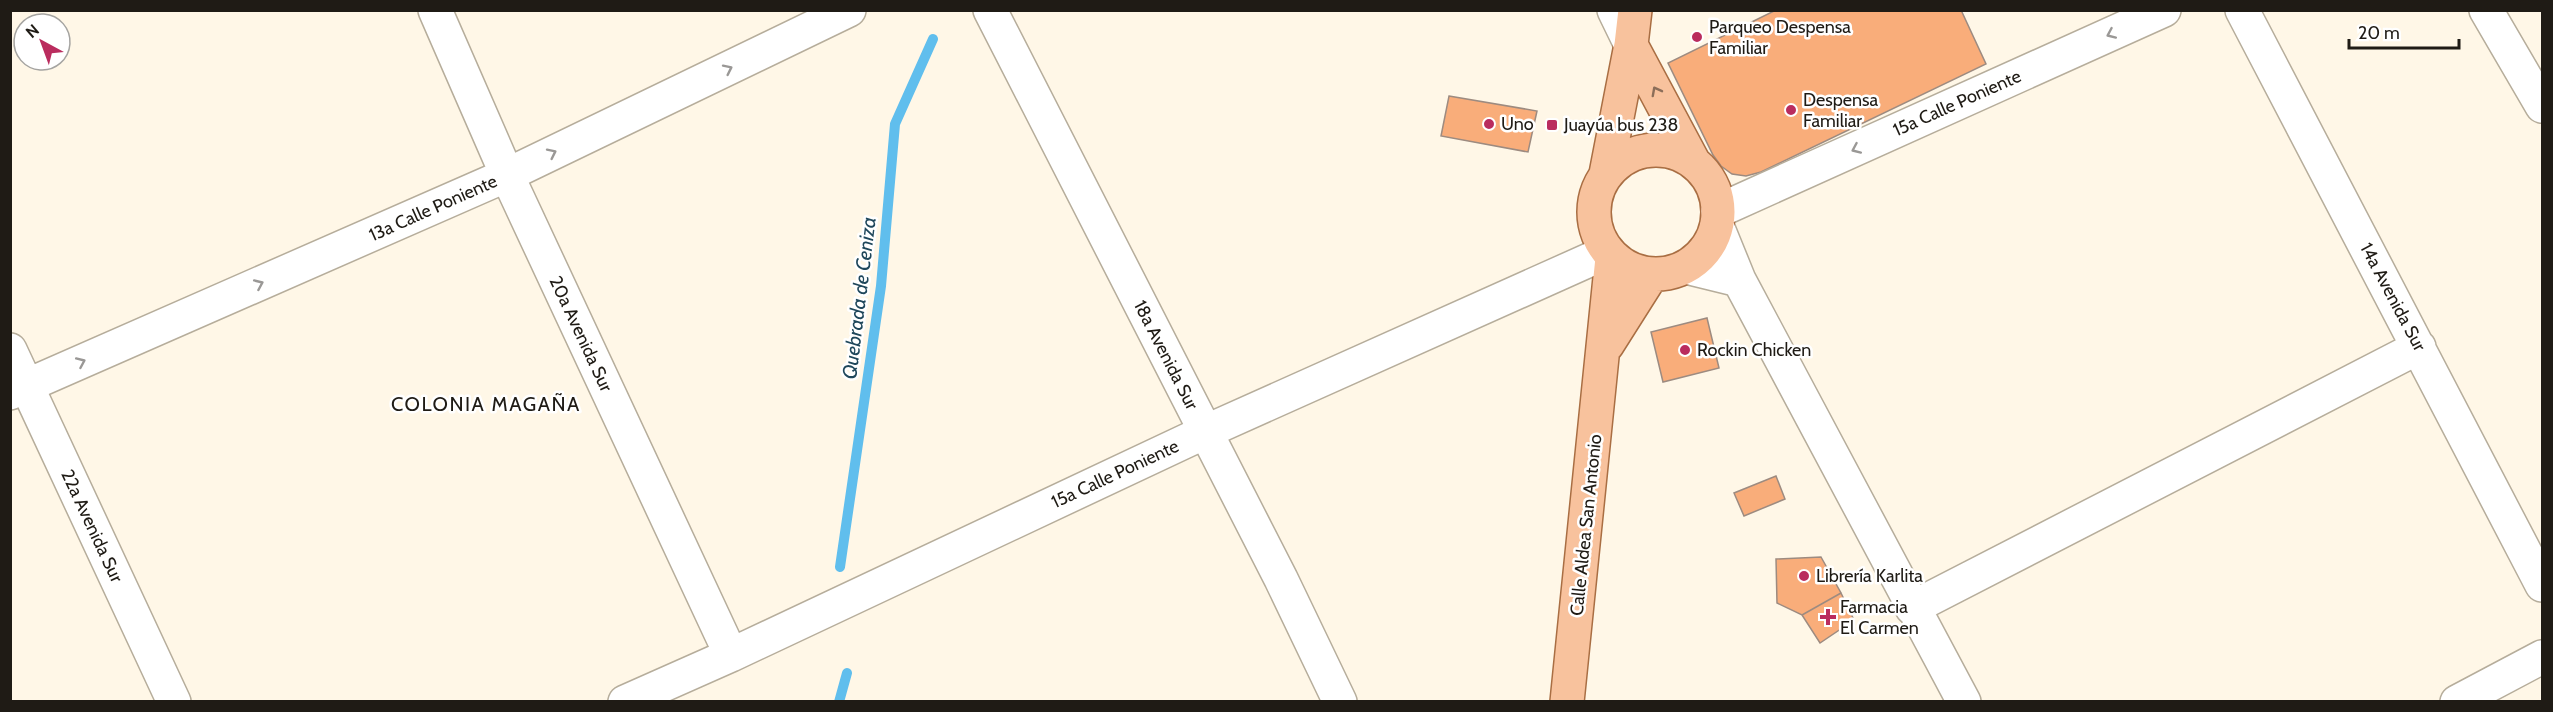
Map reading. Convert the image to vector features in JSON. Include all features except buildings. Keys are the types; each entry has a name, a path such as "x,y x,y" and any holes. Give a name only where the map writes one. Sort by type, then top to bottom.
{"main road":[{"path":"1606,174 1631,45 1635,10"},
{"path":"1631,45 1693,161 1706,175 1715,192 1717,218 1700,256 1686,267 1670,273 1638,272 1609,255 1597,234 1593,213 1596,192 1606,174 1620,161 1638,152 1657,149 1676,153 1693,161"},
{"name":"Calle Aldea San Antonio","path":"1567,702 1604,349 1609,255"},
{"name":"Calle Aldea San Antonio","path":"1604,349 1652,274"}],"street":[{"name":"20a Avenida Sur","path":"435,10 507,175 731,655"},
{"name":"13a Calle Poniente","path":"19,389 507,175 849,10"},
{"name":"18a Avenida Sur","path":"990,10 1281,579 1340,702"},
{"path":"1614,10 1631,45"},
{"name":"15a Calle Poniente","path":"1717,218 2164,10"},
{"name":"14a Avenida Sur","path":"2242,10 2542,585"},
{"path":"2486,10 2542,106"},
{"path":"1717,218 1739,280 1964,702"},
{"name":"15a Calle Poniente","path":"625,702 731,655 1205,432 1609,255"},
{"path":"1686,267 1739,280"},
{"path":"1912,608 2419,347"},
{"name":"22a Avenida Sur","path":"10,350 19,389 174,702"},
{"path":"2457,702 2542,657"}],"waterway":[{"name":"Quebrada de Ceniza","path":"840,567 881,286 895,124 933,39"},
{"name":"Quebrada de Ceniza","path":"839,702 847,673"}],"place":[{"name":"Parqueo Despensa Familiar","path":"1697,37"},
{"name":"Despensa Familiar","path":"1791,110"},
{"name":"Uno","path":"1489,124"},
{"name":"Juayúa bus 238","path":"1552,125"},
{"name":"Rockin Chicken","path":"1685,350"},
{"name":"Librería Karlita","path":"1804,576"},
{"name":"Farmacia El Carmen","path":"1828,617"}],"district":[{"name":"COLONIA MAGAÑA","path":"486,404"}]}
